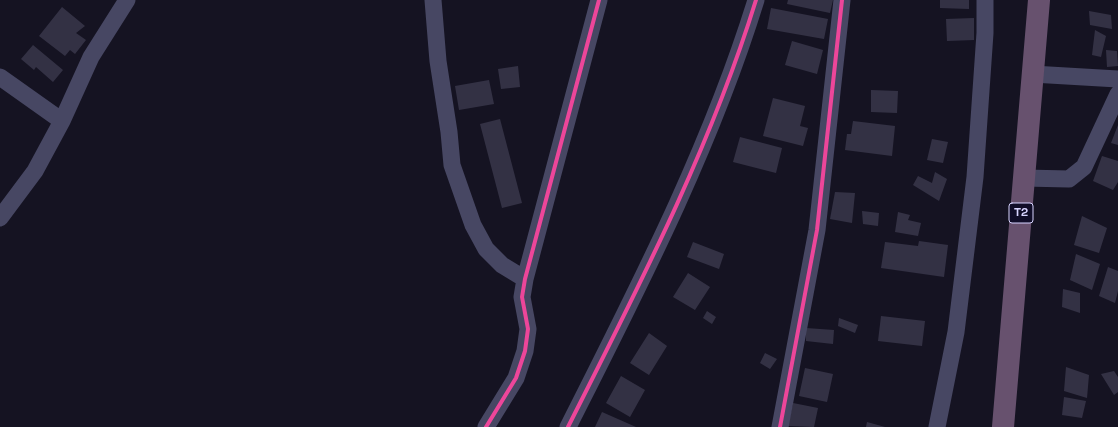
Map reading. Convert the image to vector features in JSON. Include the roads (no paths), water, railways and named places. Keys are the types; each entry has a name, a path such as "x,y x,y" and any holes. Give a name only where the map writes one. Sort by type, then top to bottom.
{"highway":[{"name":"T2","path":"1003,427 1039,0"}],"street":[{"path":"0,218 35,171 62,121 91,57 127,0"},
{"path":"433,0 438,61 449,132 452,165 473,225 486,249 502,265 525,279"},
{"path":"486,427 516,378 525,351 528,329 522,297 525,279 599,0"},
{"path":"568,427 684,190 722,98 756,0"},
{"path":"780,427 817,230 842,0"},
{"path":"937,427 956,332 975,177 985,33 985,0"},
{"path":"1032,74 1118,79"},
{"path":"0,77 62,121"},
{"path":"1024,178 1069,179 1084,167 1118,94"}]}
